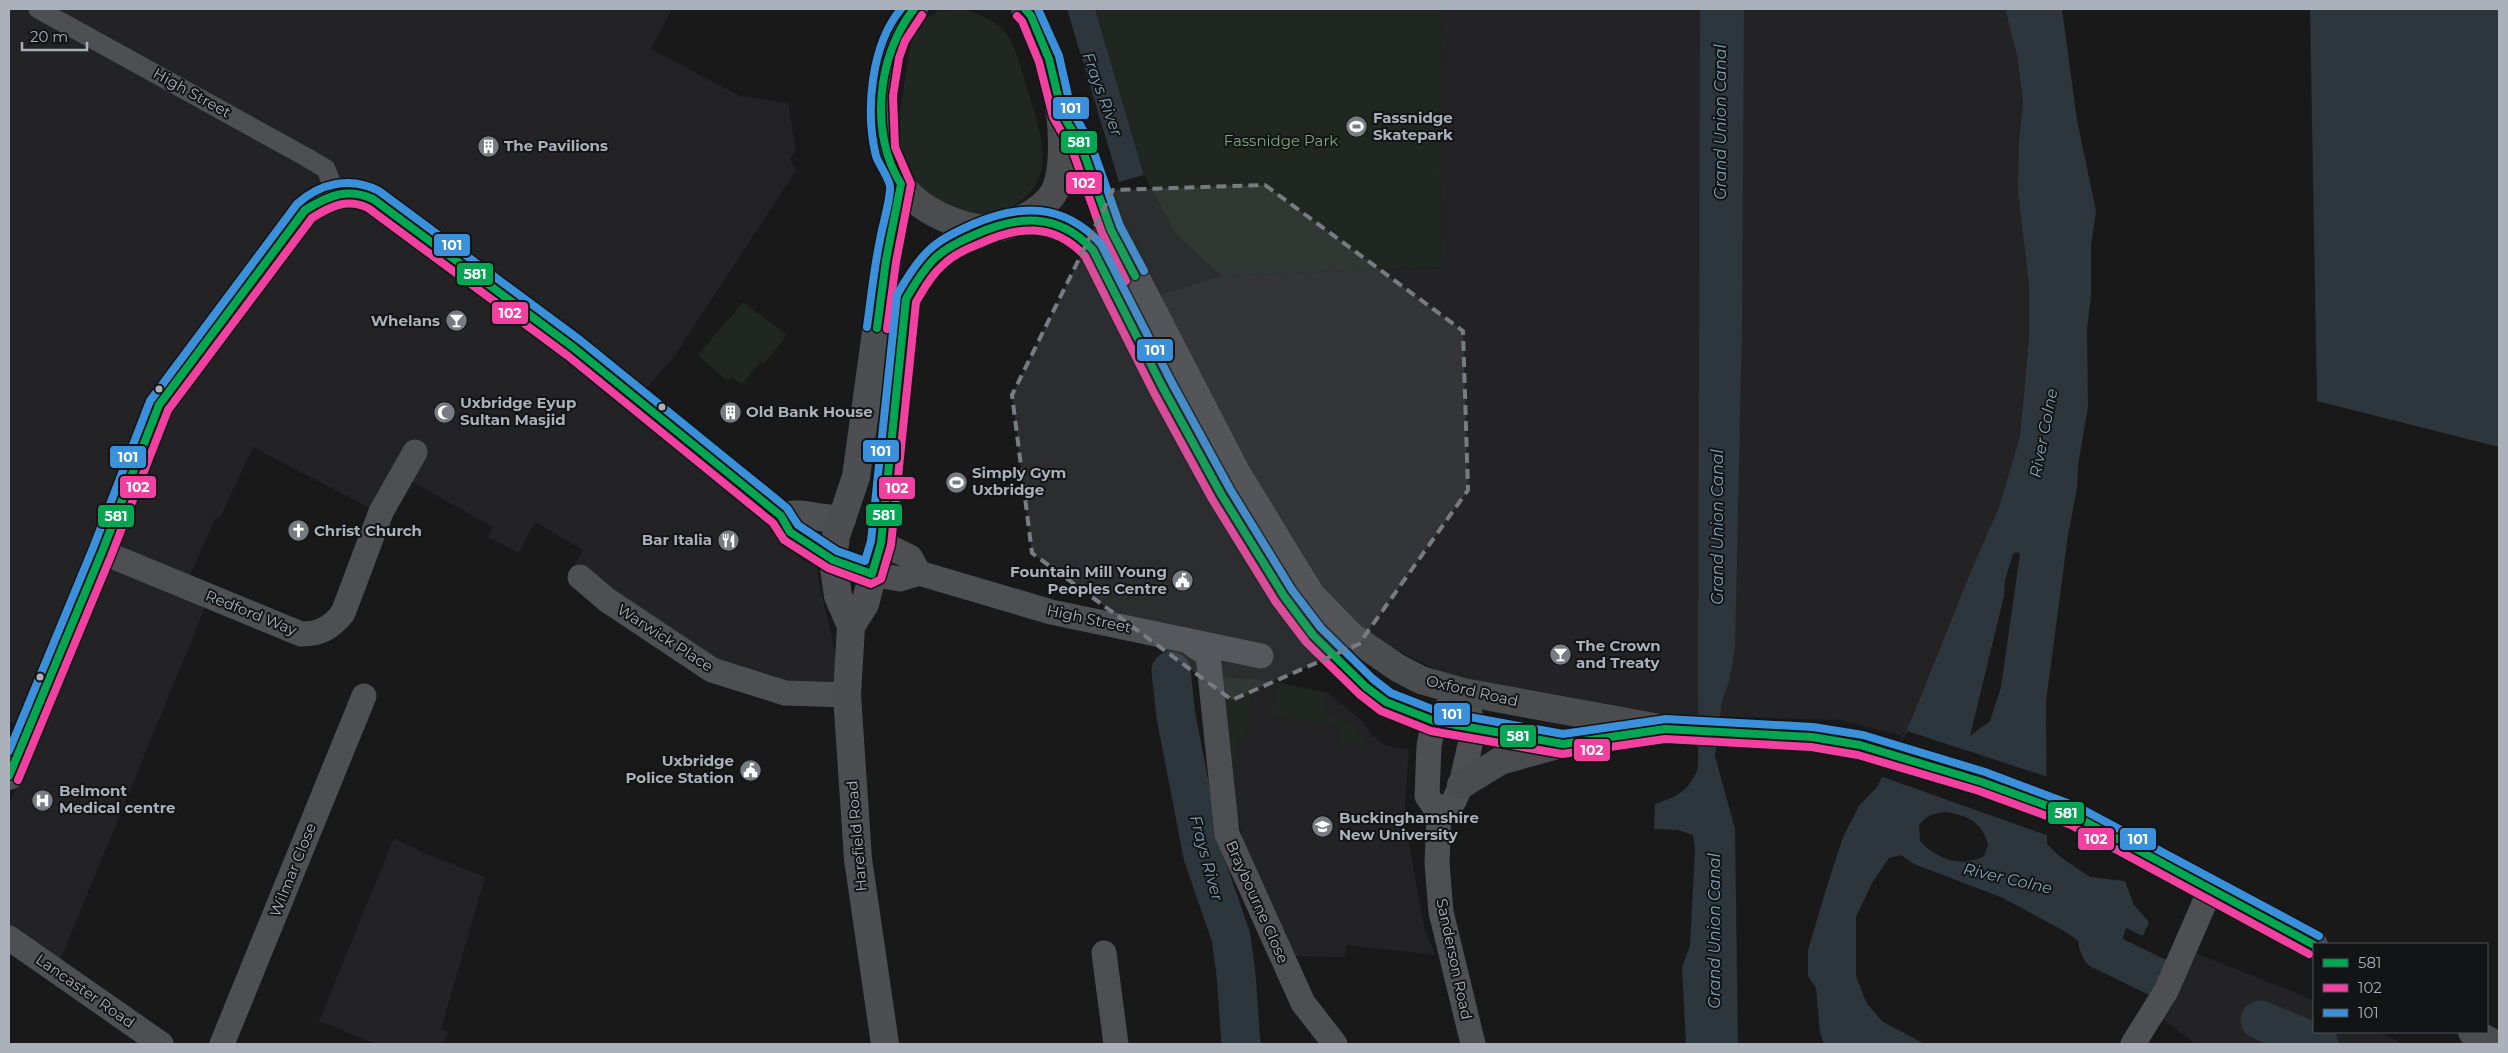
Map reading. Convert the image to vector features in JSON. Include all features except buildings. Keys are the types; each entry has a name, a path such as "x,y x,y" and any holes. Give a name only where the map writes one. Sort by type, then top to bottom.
{"main road":[{"path":"888,60 891,9"},
{"path":"914,9 906,17 888,60 882,84 884,149 892,170 901,184 912,198 926,209 949,220 988,229 1024,218 1041,208 1053,194 1058,178 1062,113 1049,59 1031,16 1025,9"},
{"name":"Oxford Road","path":"1062,113 1082,148 1111,230 1231,463 1312,596 1351,636 1398,668 1420,680 1463,692 1665,729 1825,738 1888,752 1982,782 2075,816 2211,888"},
{"name":"Harefield Road","path":"885,1044 858,863 847,694 851,626 838,596 833,560 836,536 856,476 886,260 901,184"},
{"name":"Oxford Road","path":"1024,218 1061,226 1081,238 1093,250 1163,388 1222,494 1284,596 1313,635 1366,687 1386,702 1434,721 1474,727 1492,733 1563,744 1665,729"},
{"name":"Harefield Road","path":"851,626 865,604 881,543 906,299 923,270 940,253 958,241 988,229"},
{"path":"1461,785 1500,762 1563,744"},
{"path":"2211,888 2313,944"},
{"path":"2474,1033 2495,1044"}],"street":[{"name":"High Street","path":"38,9 306,156 326,169 335,192"},
{"path":"9,776 102,552 159,406 305,210 335,192 358,192 382,205 574,348 781,516 790,532 833,560 872,574"},
{"name":"Redford Way","path":"102,552 301,634 321,632 335,624 343,614 381,512 415,452"},
{"path":"781,516 796,513 827,520 842,519"},
{"path":"881,543 910,557 919,573"},
{"name":"High Street","path":"872,574 900,579 919,573 1051,612 1261,656"},
{"name":"Warwick Place","path":"580,577 607,600 712,670 785,693 847,694"},
{"name":"Braybourne Close","path":"1186,640 1208,655 1226,834 1303,1002 1335,1044"},
{"path":"1463,692 1474,727 1461,785 1454,801 1439,813 1427,796 1430,746 1434,721 1463,692"},
{"name":"Wilmar Close","path":"222,1044 364,696"},
{"name":"Sanderson Road","path":"1439,813 1437,863 1441,912 1473,1044"},
{"path":"2133,1044 2166,991 2211,888"},
{"name":"Lancaster Road","path":"9,938 161,1044"},
{"path":"1104,953 1116,1044"}],"highlighted area":[{"path":"1265,185 1463,331 1468,490 1359,644 1232,700 1032,553 1012,395 1113,190"}],"shaded area":[{"path":"9,9 672,9 651,49 740,96 788,103 796,150 790,159 796,170 676,354 640,396 817,555 817,572 842,683 787,689 713,666 607,598 573,567 583,550 535,522 519,553 488,537 493,527 407,479 385,516 253,447 220,518 216,517 184,588 209,598 56,970 9,941 9,805 104,565 24,730 9,721"},
{"path":"1442,9 2005,9 2017,55 2023,102 2019,140 2018,192 2029,285 2029,338 2020,436 1999,507 1912,718 1902,736 1841,720 1661,715 1450,677 1368,635 1313,585 1273,517 1159,295 1222,276 1441,267 1439,96"},
{"name":"Buckinghamshire New University","path":"1217,676 1276,682 1328,693 1363,722 1372,735 1385,745 1409,750 1404,816 1424,927 1435,955 1346,945 1345,957 1293,956 1243,839 1228,780"},
{"path":"394,838 429,855 485,877 441,1029 448,1031 443,1044 376,1044 319,1021"},
{"path":"2190,951 2313,1000 2313,1033 2380,1033 2404,1044 2196,1044 2160,1017 2173,1004"}],"green space":[{"path":"964,9 995,23 1009,37 1019,61 1041,138 1042,166 1038,179 1031,191 1008,209 986,216 963,215 932,206 894,150 911,41 918,22 939,11"},
{"name":"Fassnidge Park","path":"1095,9 1442,9 1439,96 1441,267 1222,276 1176,234 1144,175"},
{"path":"743,302 787,335 764,364 761,362 742,384 733,378 726,380 698,355"},
{"path":"1217,676 1253,680 1246,739 1236,739 1234,778 1228,780"},
{"path":"1276,682 1328,693 1321,703 1323,711 1352,724 1366,745 1340,743 1341,724 1273,717"}],"water":[{"path":"1067,9 1095,9 1144,175 1119,182"},
{"name":"Grand Union Canal","path":"1700,9 1744,9 1742,325 1735,648 1729,682 1722,701 1715,756 1735,829 1738,1044 1686,1044 1682,967 1690,946 1695,849 1693,835 1678,830 1654,829 1655,804 1670,799 1682,792 1695,776 1698,768"},
{"path":"2005,9 2062,9 2077,120 2096,211 2091,246 2091,296 2087,329 2088,407 2078,465 2077,489 2068,535 2046,702 2047,844 2059,856 2090,877 2125,881 2134,905 2149,922 2143,936 2126,928 2121,945 2147,961 2139,981 2094,964 2086,946 2064,931 2003,898 1914,864 1901,855 1889,858 1872,883 1856,917 1856,976 1867,1004 1883,1022 1925,1044 1824,1044 1820,1033 1816,988 1808,976 1808,950 1828,883 1843,837 1859,806 1877,787 1912,718 1999,507 2020,436 2029,338 2029,285 2018,192 2019,140 2023,102 2017,55","holes":["2016,552 2020,554 2001,687 1990,721 1970,736 2004,596 2005,580 2013,554","1945,812 1960,815 1978,825 1986,837 1988,845 1984,856 1967,862 1949,860 1933,852 1920,841 1919,825 1924,819 1937,813"]},
{"path":"2310,9 2499,9 2499,447 2317,401"},
{"path":"1182,671 1186,714 1164,718 1160,673"}],"pier":[{"path":"1907,731 2048,777 2049,836 1880,776"}],"waterway":[{"name":"Frays River","path":"1171,671 1176,716 1203,856 1231,937 1236,974 1241,1044"},
{"name":"River Colne","path":"2098,943 2101,950 2159,978"},
{"name":"River Colne","path":"2260,1020 2319,1044"}],"transit line":[{"name":"101","path":"867,327 876,261 890,192 888,180 876,156 873,138 871,119 873,79 883,41 901,9"},
{"name":"581","path":"877,328 886,260 901,184 891,164 884,142 881,119 882,95 885,71 892,49 914,9"},
{"name":"581","path":"1025,9 1031,16 1049,59 1062,113 1082,148 1111,230 1135,276"},
{"name":"101","path":"1038,9 1059,56 1071,109 1091,144 1120,226 1144,271"},
{"name":"102","path":"887,329 896,262 911,184 895,147 893,96 899,58 905,41 922,15"},
{"name":"102","path":"1017,16 1022,21 1039,62 1053,117 1073,152 1102,233 1126,281"},
{"name":"101","path":"9,751 93,548 150,401 297,204 316,191 336,184 347,183 368,186 379,191 580,340 787,508 798,525 837,551 865,561 871,541 897,295 923,256 948,236 971,225 1006,213 1040,211 1056,214 1071,220 1086,230 1101,244 1172,383 1230,489 1292,590 1321,628 1373,679 1391,693 1437,711 1563,734 1666,719 1813,727 1863,735 1985,772 2078,807 2319,936"},
{"name":"581","path":"9,776 102,552 159,405 305,210 313,205 330,197 346,194 364,195 373,199 574,348 781,516 790,532 833,560 872,574 881,543 906,299 935,258 948,248 990,228 1022,221 1037,221 1052,223 1066,229 1093,250 1163,388 1221,494 1284,596 1313,635 1366,687 1386,702 1434,721 1563,744 1665,729 1812,737 1860,745 1982,782 2075,816 2313,944"},
{"name":"102","path":"18,780 111,556 168,410 312,218 326,210 346,204 360,205 368,208 568,356 773,523 784,540 828,568 871,584 881,579 891,545 916,302 935,273 955,255 1008,233 1035,230 1060,237 1085,256 1154,393 1212,499 1275,601 1306,642 1359,694 1381,711 1431,731 1562,754 1665,739 1811,747 1858,755 1979,791 2071,825 2309,954"}],"place":[{"name":"Fassnidge Skatepark","path":"1357,127"},
{"name":"The Pavilions","path":"488,146"},
{"name":"Whelans","path":"456,321"},
{"name":"Uxbridge Eyup Sultan Masjid","path":"444,412"},
{"name":"Old Bank House","path":"730,412"},
{"name":"Simply Gym Uxbridge","path":"956,482"},
{"name":"Christ Church","path":"298,531"},
{"name":"Bar Italia","path":"728,540"},
{"name":"Fountain Mill Young Peoples Centre","path":"1183,581"},
{"name":"The Crown and Treaty","path":"1560,655"},
{"name":"Uxbridge Police Station","path":"750,770"},
{"name":"Belmont Medical centre","path":"43,800"},
{"name":"Buckinghamshire New University","path":"1323,827"}]}
